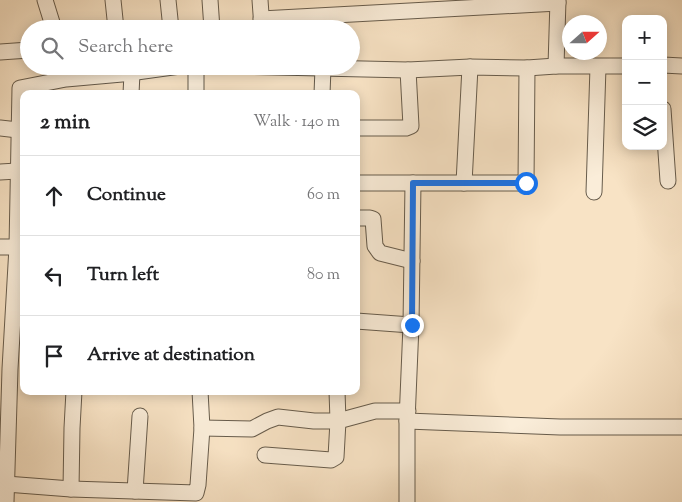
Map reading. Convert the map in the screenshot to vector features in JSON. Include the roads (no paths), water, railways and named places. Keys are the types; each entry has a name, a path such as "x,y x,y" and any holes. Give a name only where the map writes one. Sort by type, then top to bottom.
{"street":[{"path":"45,0 51,20"},
{"path":"113,0 115,20"},
{"path":"168,0 170,20"},
{"path":"210,0 211,20"},
{"path":"260,0 261,20"},
{"path":"315,20 558,2 556,66"},
{"path":"0,52 20,51"},
{"path":"667,65 682,66"},
{"path":"360,69 408,70 470,67 622,66"},
{"path":"464,183 470,67"},
{"path":"594,192 598,67"},
{"path":"360,183 526,183 526,68"},
{"path":"360,128 406,128 411,126 408,70"},
{"path":"6,502 4,482 4,417 11,364 12,310 20,247 17,170 20,88 56,75"},
{"path":"126,75 130,90"},
{"path":"196,75 196,90"},
{"path":"322,90 323,75"},
{"path":"0,128 18,130"},
{"path":"666,150 668,181"},
{"path":"0,172 17,170"},
{"path":"407,502 412,325 413,183"},
{"path":"360,218 374,219 375,246 380,253 412,261"},
{"path":"0,247 20,247"},
{"path":"360,321 412,325"},
{"path":"71,489 74,395"},
{"path":"4,482 71,489 196,493 202,428 200,395"},
{"path":"265,454 334,459 337,455 337,395"},
{"path":"202,428 252,429 278,417 314,421 338,421 375,411 408,416 560,427 682,427"},
{"path":"135,491 140,416"}]}
